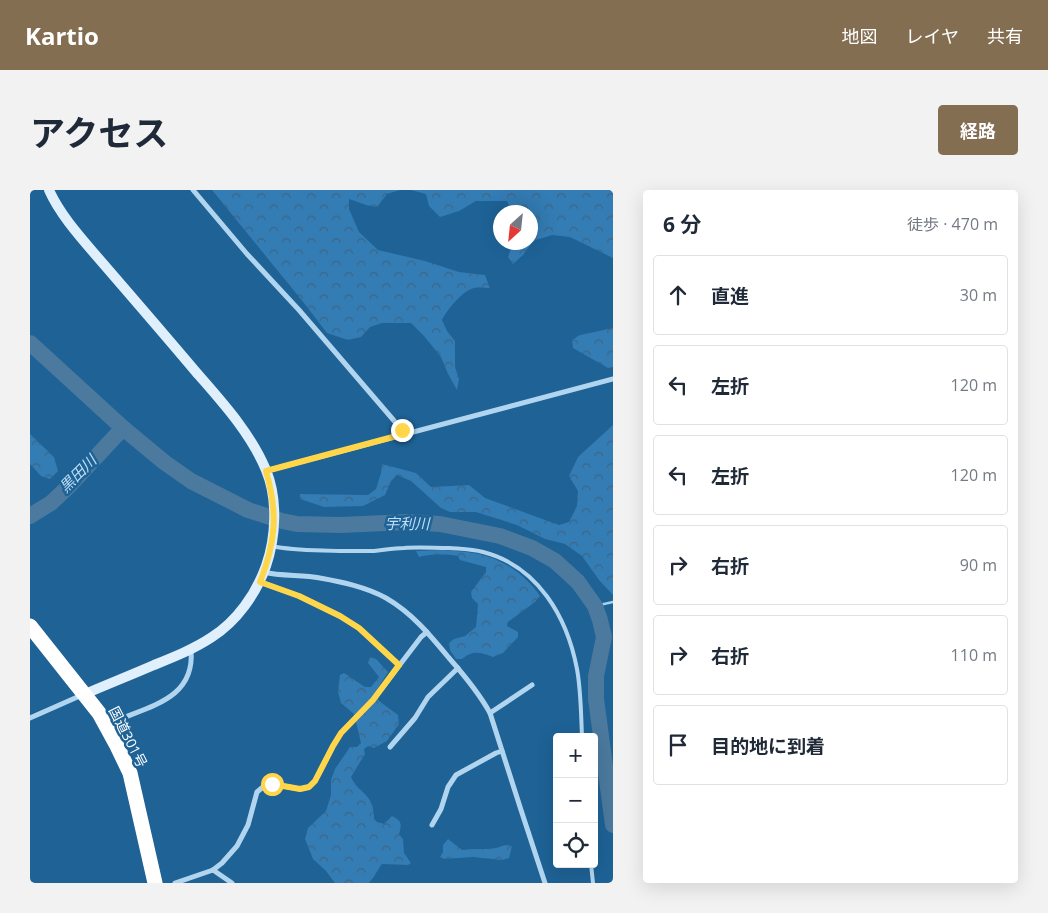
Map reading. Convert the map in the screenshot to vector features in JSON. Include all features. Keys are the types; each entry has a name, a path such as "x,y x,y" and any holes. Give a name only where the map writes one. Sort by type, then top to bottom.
{"highway":[{"name":"国道301号","path":"30,626 99,713 117,746 130,774 155,883"}],"street":[{"path":"30,718 191,650 214,637 233,621 247,604 262,577 272,543 274,519 271,490 266,471 250,439 226,408 80,236 49,190"},
{"path":"193,190 404,434"},
{"path":"266,471 613,379"},
{"path":"262,577 271,574 320,578 375,593 398,606 427,632 482,698 490,713 545,883"},
{"path":"262,577 340,616 359,628 399,665"},
{"path":"175,883 213,870 222,863 237,846 248,825 257,792 264,786 272,784 300,789 309,787 315,781 341,733 373,700 421,637 427,632"},
{"path":"120,719 177,692 185,682 191,666 191,650"},
{"path":"390,747 415,718 428,697 458,668"},
{"path":"490,713 532,685"},
{"path":"432,825 441,809 448,787 456,775 502,751"},
{"path":"213,870 232,883"}],"lane":[{"path":"272,543 291,549 315,550 374,551 416,547 472,549 500,558 514,565 532,578 548,597 558,612 567,634 579,681 582,733"},
{"path":"592,868 594,883"}],"green space":[{"path":"212,190 400,190 387,194 377,207 349,199 349,209 359,232 378,250 425,261 459,272 485,275 490,288 474,288 469,290 451,306 442,320 447,331 455,341 455,367 459,379 457,390 441,357 411,323 382,323 370,327 361,337 348,340 327,333"},
{"path":"411,190 613,190 613,258 570,237 552,235 538,239 538,205 509,205 507,201 476,201 459,211 440,217 429,206 426,194"},
{"path":"510,250 527,250 513,264 508,257"},
{"path":"613,328 613,367 608,368 573,348 572,340 580,335"},
{"path":"613,425 613,595 599,580 582,556 565,544 545,539 517,525 476,512 450,512 441,508 411,481 397,475 391,481 385,495 363,506 324,507 300,499 300,494 368,495 376,489 382,464 416,473 431,487 469,485 485,498 559,525 569,522 577,506 578,491 569,476 578,457"},
{"path":"30,434 54,457 58,471 50,479 41,476 30,464"},
{"path":"416,551 462,551 493,558 519,574 540,596 535,602 508,622 507,626 518,632 518,637 503,653 493,657 473,653 462,659 456,659 450,650 449,643 454,639 465,636 476,627 478,604 472,598 471,592 486,572 486,567 460,560 458,556 428,555 419,557"},
{"path":"370,657 376,659 388,672 374,694 379,701 398,715 399,724 387,741 374,748 368,746 364,749 365,754 351,777 355,785 370,801 374,819 377,822 384,824 392,816 399,821 401,825 399,834 403,839 404,853 411,863 408,865 382,864 369,883 335,883 313,859 305,839 308,828 326,811 331,795 331,780 335,769 350,747 357,747 361,743 354,714 341,703 338,692 340,675 344,673 365,687 371,687 379,677 368,663"},
{"path":"448,839 462,850 492,849 505,845 512,846 509,858 502,860 473,857 444,859 440,857 443,852 443,845"}],"waterway":[{"name":"宇利川","path":"30,343 123,428 164,462 191,481 248,510 297,524 340,525 408,522 440,524 500,536 532,548 555,561 578,582 595,606 604,637 596,676 596,699 613,825"},
{"name":"黒田川","path":"30,516 51,503 68,487 123,428"},
{"path":"595,606 613,602"}],"route":[{"path":"272,784 300,789 309,787 315,781 341,733 373,700 399,665 359,628 340,616 299,596 260,582 273,540 274,519 271,490 266,471 404,434 402,430"}]}
